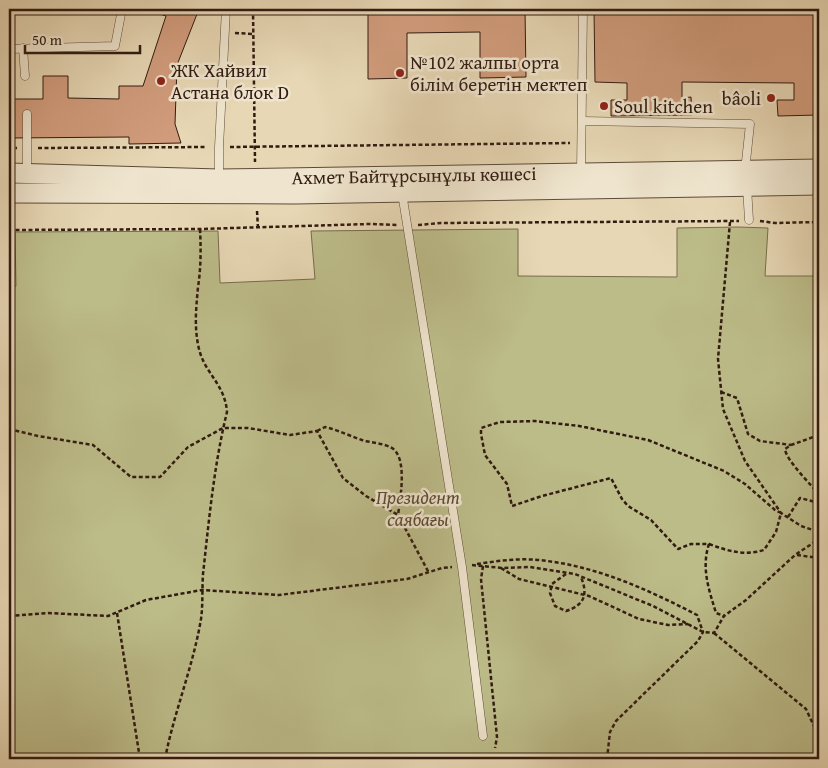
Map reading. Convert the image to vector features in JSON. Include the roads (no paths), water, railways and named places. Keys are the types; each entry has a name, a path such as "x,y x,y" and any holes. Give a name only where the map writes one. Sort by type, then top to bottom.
{"street":[{"name":"Ахмет Байтұрсынұлы көшесі","path":"9,193 402,194 746,178 819,169"},
{"name":"Ахмет Байтұрсынұлы көшесі","path":"18,173 219,179 581,172 746,178 819,185"}],"lane":[{"path":"9,48 115,46 122,9"},
{"path":"219,179 226,9"},
{"path":"581,172 583,9"},
{"path":"23,48 26,76"},
{"path":"18,173 27,148 27,114"},
{"path":"582,121 750,124 746,178 749,220"},
{"path":"402,194 462,567 483,736"}],"place":[{"name":"№102 жалпы орта білім беретін мектеп","path":"400,73"},
{"name":"ЖК Хайвил Астана блок D","path":"161,81"},
{"name":"bâoli","path":"771,98"},
{"name":"Soul kitchen","path":"604,106"}],"park label":[{"name":"Президент саябағы","path":"418,508"}]}
